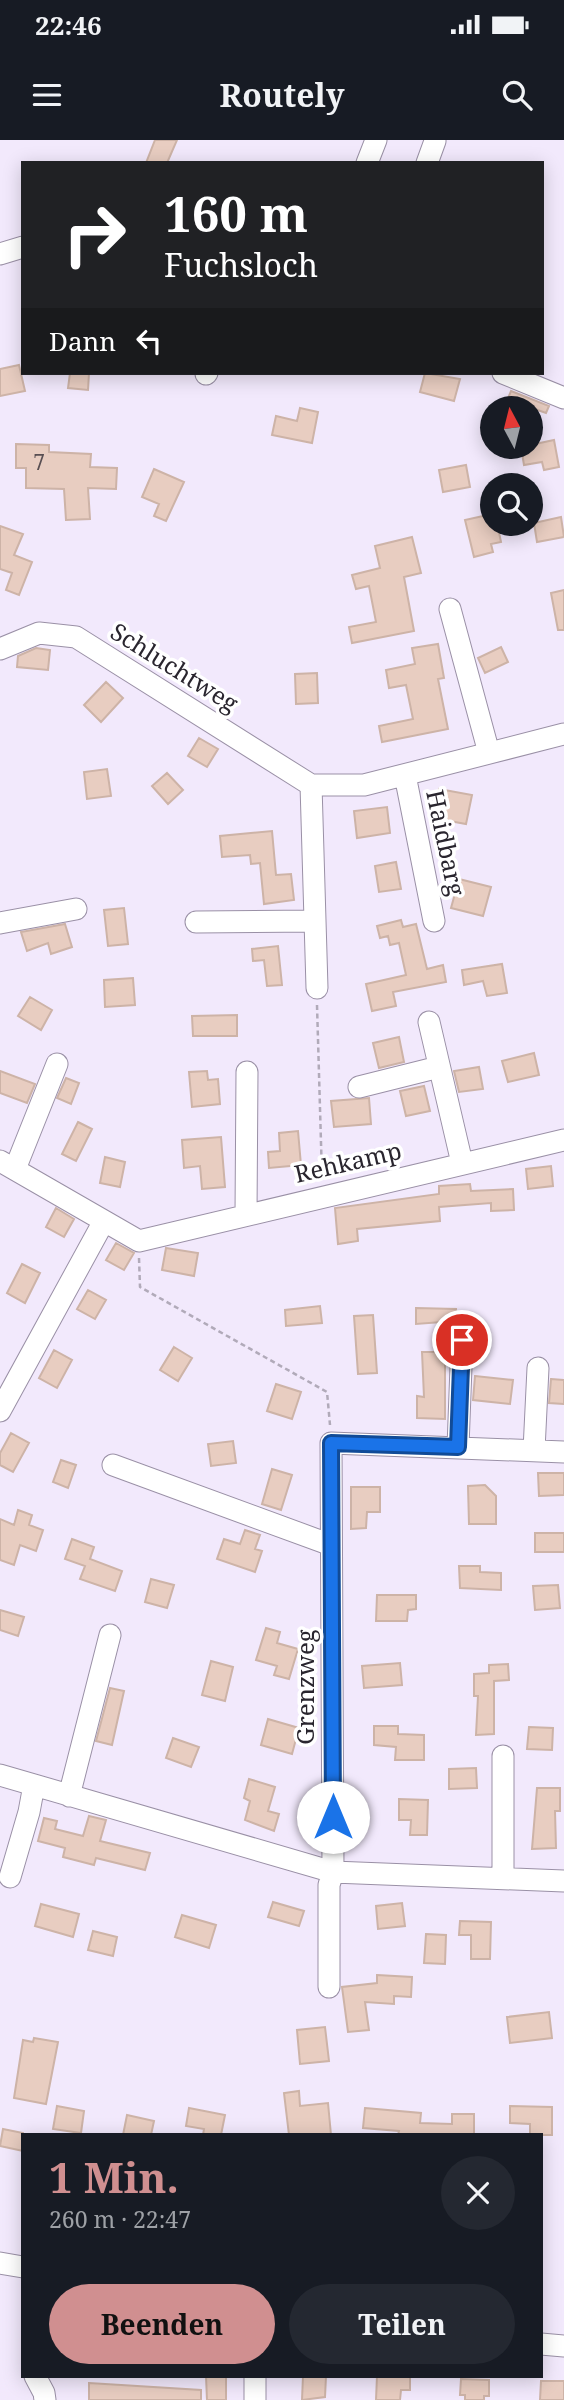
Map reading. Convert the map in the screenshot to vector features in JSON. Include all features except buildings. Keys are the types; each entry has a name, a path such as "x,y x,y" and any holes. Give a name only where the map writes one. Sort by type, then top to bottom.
{"street":[{"path":"368,161 376,140"},
{"path":"428,161 435,141"},
{"path":"0,254 21,248"},
{"path":"508,375 564,398"},
{"path":"450,609 489,753"},
{"name":"Schluchtweg","path":"0,649 39,633 76,637 311,785"},
{"name":"Haidbarg","path":"311,785 364,785 564,734"},
{"name":"Haidbarg","path":"405,775 435,921"},
{"path":"311,785 317,988"},
{"path":"0,923 76,909"},
{"path":"196,922 315,921"},
{"path":"429,1022 461,1163"},
{"path":"57,1065 7,1165 139,1241"},
{"path":"359,1087 439,1067"},
{"path":"246,1214 247,1072"},
{"name":"Rehkamp","path":"139,1241 323,1195 564,1140"},
{"path":"0,1411 104,1221"},
{"path":"458,1447 462,1340"},
{"path":"534,1450 538,1368"},
{"path":"331,1443 564,1452"},
{"name":"Grenzweg","path":"329,1987 329,1885 333,1872 331,1443"},
{"path":"113,1465 331,1545"},
{"path":"69,1796 110,1635"},
{"path":"503,1756 503,1878"},
{"path":"0,1775 333,1872 564,1881"},
{"path":"10,1877 34,1785"},
{"path":"0,2263 21,2267"},
{"path":"543,2344 564,2346"},
{"path":"37,2378 45,2400"},
{"path":"255,2378 255,2400"}],"path":[{"path":"317,988 323,1195"},
{"path":"139,1241 140,1287 327,1392 331,1443"}],"route":[{"path":"333,1817 331,1443 458,1447 462,1340"}]}
